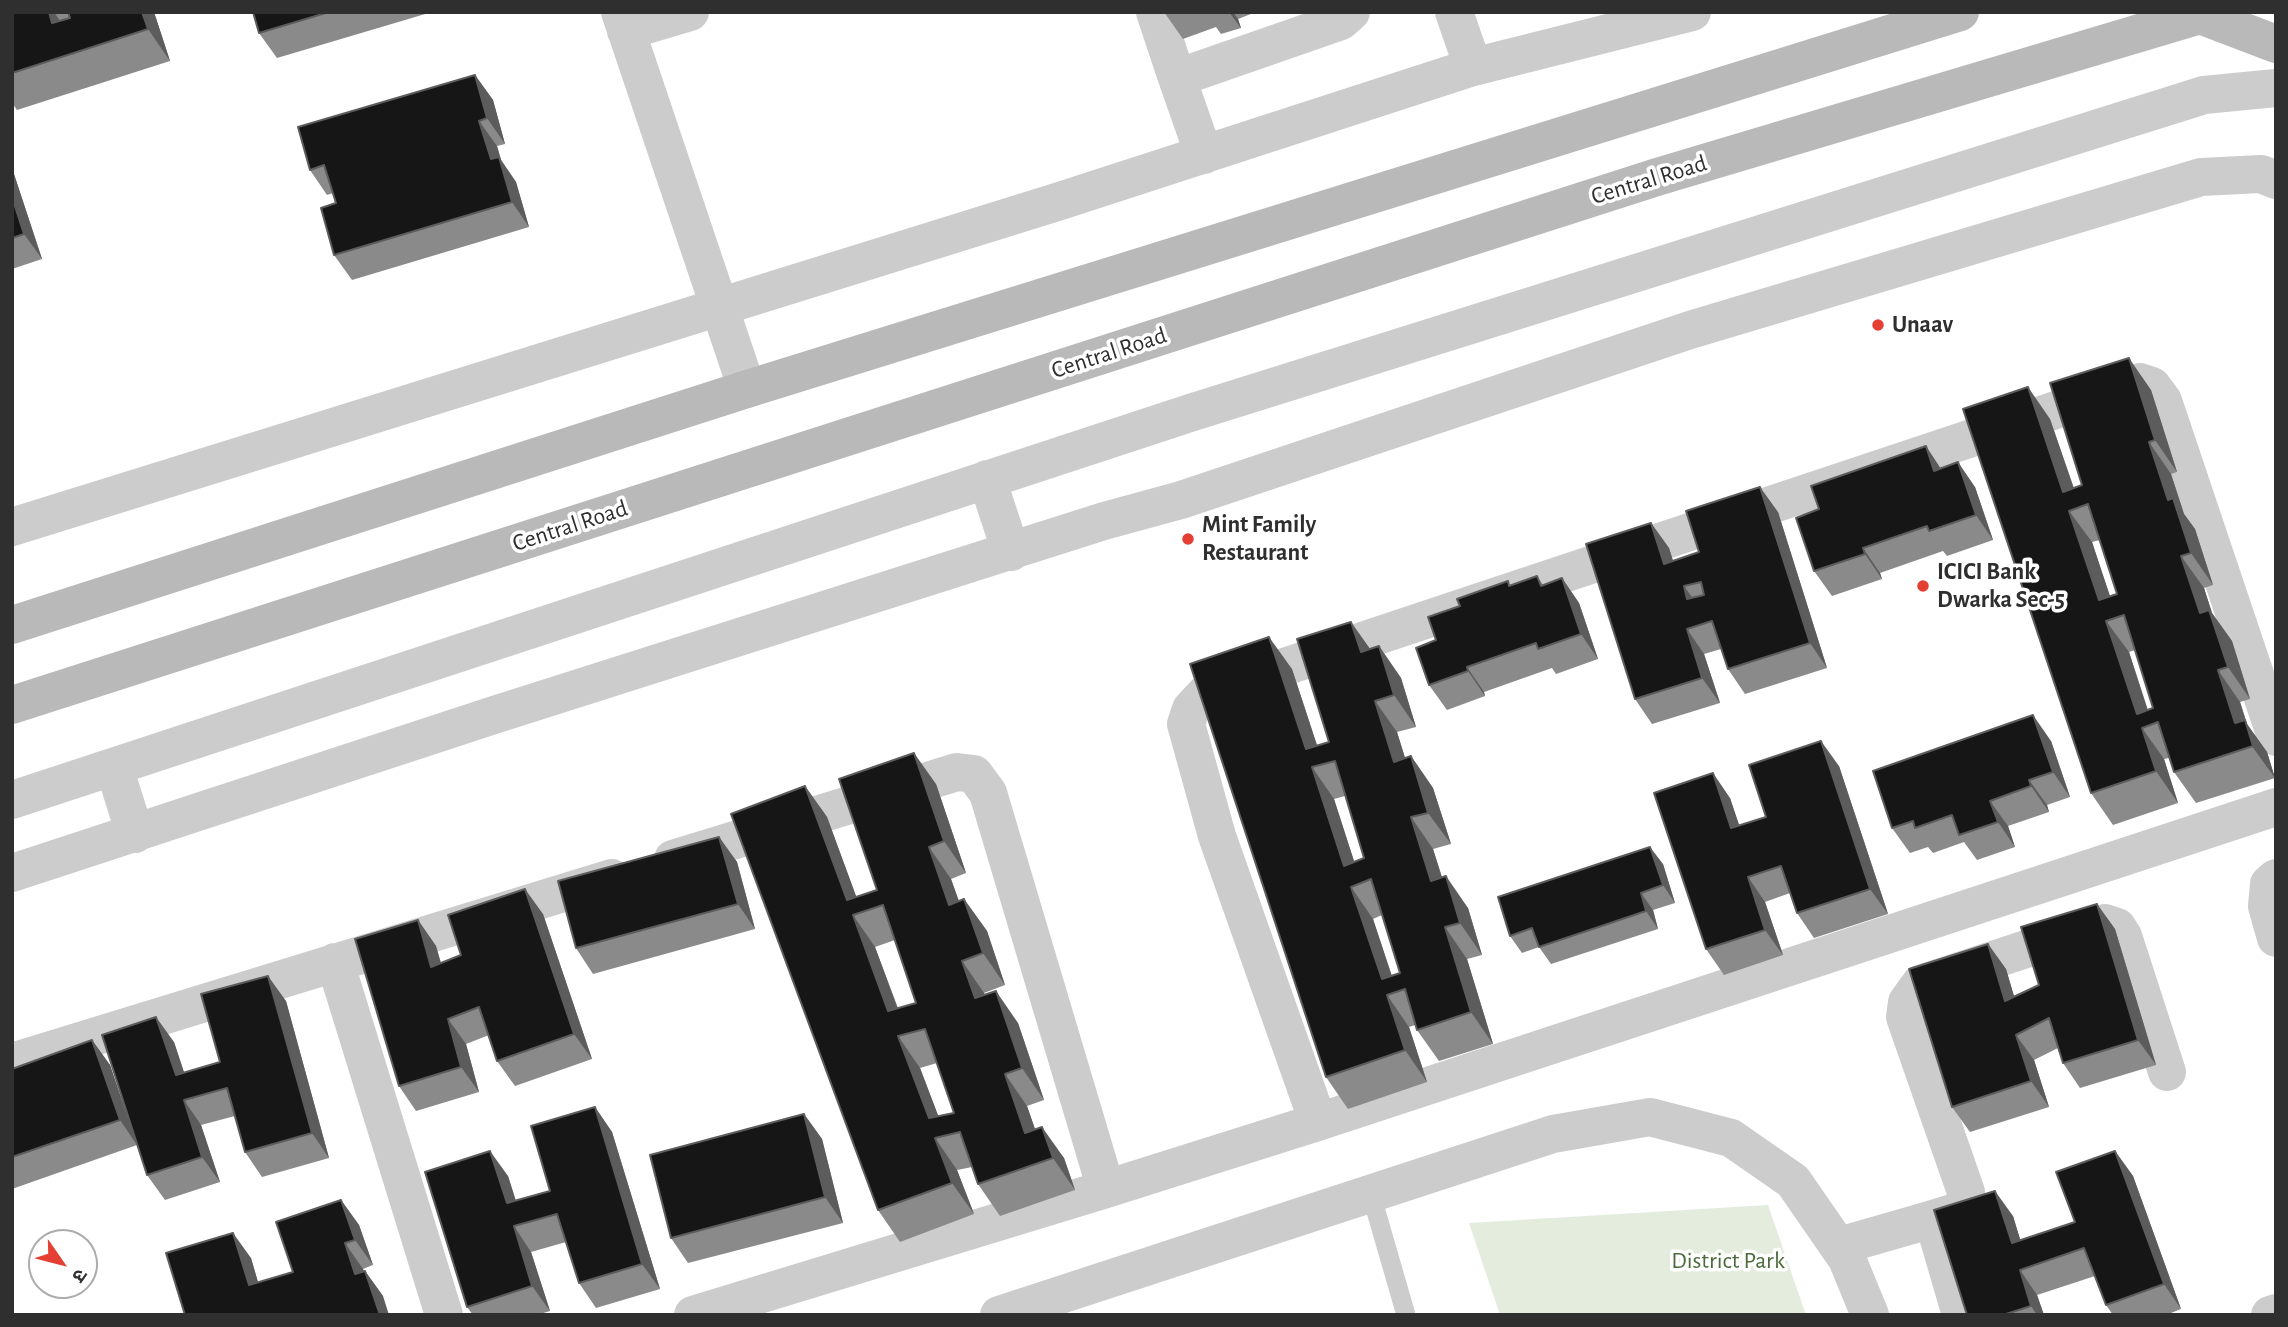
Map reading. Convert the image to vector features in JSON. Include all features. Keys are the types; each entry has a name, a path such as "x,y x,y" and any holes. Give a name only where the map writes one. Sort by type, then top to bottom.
{"main road":[{"path":"12,625 747,389 1960,12"},
{"path":"2205,14 2276,44"},
{"name":"Central Road","path":"12,705 1657,177 2205,14"}],"street":[{"path":"690,12 623,21 747,389"},
{"path":"1155,12 1204,155"},
{"path":"1177,78 1342,21 1351,12"},
{"path":"1454,12 1473,67"},
{"path":"12,527 1204,155 1473,67 1692,12"},
{"path":"12,800 1202,409 2204,95 2276,88"},
{"path":"12,873 494,715 1104,521 1181,500 1690,330 2201,177 2260,174 2276,180"},
{"path":"1318,1122 1217,836 1186,724 1191,709 1206,693 2140,382 2152,386 2163,401 2276,737"},
{"path":"987,480 1011,552"},
{"path":"114,767 135,834"},
{"path":"12,1062 957,772 974,774 988,793 1106,1189"},
{"path":"693,1315 1318,1122 2276,807"},
{"path":"2276,878 2269,884 2267,906 2276,937"},
{"path":"1839,1246 1956,1212 1965,1206 1966,1192 1905,1017 1907,1002 1920,984 2105,923 2117,927 2123,936 2167,1072"},
{"path":"335,962 444,1315"},
{"path":"999,1315 1553,1134 1650,1117 1731,1138 1793,1181 1847,1259 1870,1315"},
{"path":"1933,1219 1961,1315"},
{"path":"2270,1315 2276,1313"}],"lane":[{"path":"1371,1194 1406,1315"}],"green space":[{"name":"District Park","path":"1768,1205 1806,1315 1500,1315 1469,1223"}],"building":[{"path":"12,12 49,12 52,23 70,18 68,12 142,12 148,29 12,73"},
{"path":"253,12 329,12 259,33"},
{"path":"475,75 487,118 479,121 491,159 499,157 512,202 334,255 321,208 336,203 324,165 310,170 298,127"},
{"path":"12,197 24,234 12,238"},
{"path":"2129,358 2155,440 2149,442 2168,500 2173,498 2191,553 2181,556 2200,613 2209,610 2228,667 2218,670 2235,723 2245,720 2253,746 2174,772 2158,722 2142,728 2156,771 2091,793 1963,409 2028,387 2063,492 2082,485 2050,383","holes":["2088,504 2117,594 2099,600 2069,511","2124,615 2153,708 2137,714 2106,621"]},
{"path":"1926,446 1934,471 1958,462 1976,515 1929,531 1927,526 1863,548 1865,554 1814,571 1796,518 1819,509 1811,486"},
{"path":"1760,487 1810,643 1728,669 1712,621 1687,629 1702,678 1635,699 1586,544 1651,523 1664,564 1699,552 1686,511","holes":["1701,582 1704,595 1687,599 1684,586"]},
{"path":"1537,576 1541,586 1562,578 1581,634 1538,649 1536,643 1467,667 1468,671 1429,685 1416,648 1436,640 1428,617 1460,606 1457,599 1508,581 1509,586"},
{"path":"1351,622 1361,652 1379,646 1394,695 1375,701 1394,762 1411,756 1428,813 1411,817 1431,881 1446,876 1460,923 1445,927 1471,1012 1417,1030 1405,989 1387,995 1405,1050 1326,1077 1190,664 1269,637 1306,749 1329,742 1297,639","holes":["1335,761 1364,858 1344,866 1312,767","1371,879 1400,973 1382,979 1351,887"]},
{"path":"2033,715 2053,772 2029,780 2031,786 1990,801 1998,822 1959,835 1952,815 1915,828 1913,821 1892,828 1873,771"},
{"path":"1821,741 1870,889 1797,913 1781,866 1748,877 1765,930 1706,949 1654,793 1713,773 1731,828 1766,817 1749,765"},
{"path":"914,753 944,841 929,847 949,905 964,899 983,953 962,961 975,998 996,991 1022,1068 1005,1074 1025,1133 1042,1127 1053,1158 978,1184 960,1132 935,1138 952,1183 878,1210 731,814 805,786 847,900 877,890 839,779","holes":["883,905 916,1003 888,1011 853,915","925,1029 954,1113 929,1118 898,1036"]},
{"path":"719,837 738,904 576,948 558,881"},
{"path":"1650,847 1663,885 1641,893 1646,911 1539,947 1532,928 1510,936 1498,897"},
{"path":"525,889 574,1034 497,1061 479,1007 448,1019 461,1067 399,1086 355,939 418,920 431,967 461,955 448,915"},
{"path":"2097,904 2138,1040 2063,1063 2049,1018 2016,1035 2031,1081 1952,1107 1909,969 1988,944 2005,1001 2039,985 2021,927"},
{"path":"268,976 312,1133 245,1152 227,1088 184,1100 202,1157 147,1175 102,1035 156,1017 176,1075 220,1062 201,994"},
{"path":"92,1040 120,1120 12,1157 12,1069"},
{"path":"595,1107 642,1264 579,1283 557,1214 514,1226 532,1286 467,1307 425,1172 490,1151 507,1203 550,1191 531,1126"},
{"path":"804,1114 825,1197 671,1238 650,1155"},
{"path":"2115,1151 2164,1284 2106,1305 2084,1248 2020,1270 2031,1306 2003,1315 1967,1315 1934,1210 1995,1191 2012,1243 2075,1222 2056,1172"},
{"path":"341,1200 355,1240 345,1243 355,1274 365,1271 380,1315 185,1315 166,1253 233,1233 249,1285 293,1272 276,1222"}],"place":[{"name":"Unaav","path":"1878,325"},
{"name":"Mint Family Restaurant","path":"1188,539"},
{"name":"ICICI Bank Dwarka Sec-5","path":"1923,586"}]}
